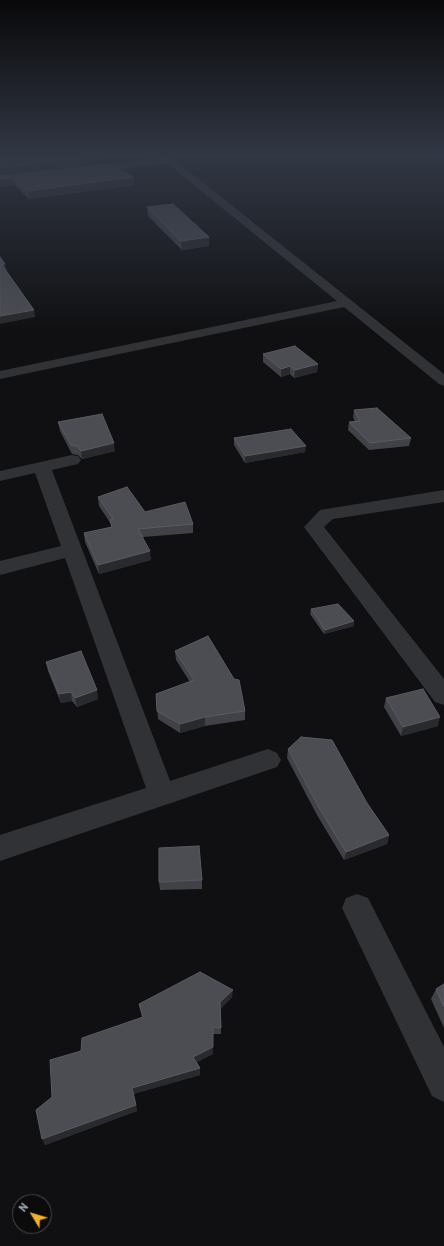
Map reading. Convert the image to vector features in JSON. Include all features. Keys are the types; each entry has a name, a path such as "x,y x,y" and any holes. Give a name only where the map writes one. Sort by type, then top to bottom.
{"street":[{"path":"238,216 444,381"},
{"path":"0,375 347,303"},
{"path":"0,476 72,460"},
{"path":"42,467 162,795"},
{"path":"444,496 327,514 314,527 444,696"},
{"path":"0,568 72,550"},
{"path":"0,848 268,760"},
{"path":"357,908 444,1084"}],"building":[{"path":"156,216 186,216 209,237 181,241"},
{"path":"0,257 5,264 2,265 34,310 0,316"},
{"path":"295,346 318,364 295,370 290,366 281,369 263,354"},
{"path":"377,408 411,438 370,443 349,422 360,421 354,410"},
{"path":"102,414 114,443 81,451 77,446 71,445 58,422"},
{"path":"291,429 306,446 245,456 234,438"},
{"path":"127,487 145,512 185,502 193,524 138,529 150,551 98,565 84,533 112,527 110,520 113,519 98,497"},
{"path":"338,604 354,621 325,630 311,609"},
{"path":"208,636 234,679 239,680 245,711 205,717 180,724 157,711 156,694 194,680 175,651"},
{"path":"81,651 97,690 75,698 71,692 59,694 46,662"},
{"path":"423,689 440,717 403,727 386,698"},
{"path":"301,737 332,740 367,803 389,835 346,852 318,806 288,749"},
{"path":"199,846 202,880 159,882 159,848"},
{"path":"200,972 233,990 220,1002 221,1028 213,1027 213,1047 193,1057 200,1068 132,1088 136,1105 42,1139 36,1110 52,1097 50,1060 81,1051 82,1038 143,1017 139,1004"},
{"path":"444,984 444,1007 436,989"}]}
